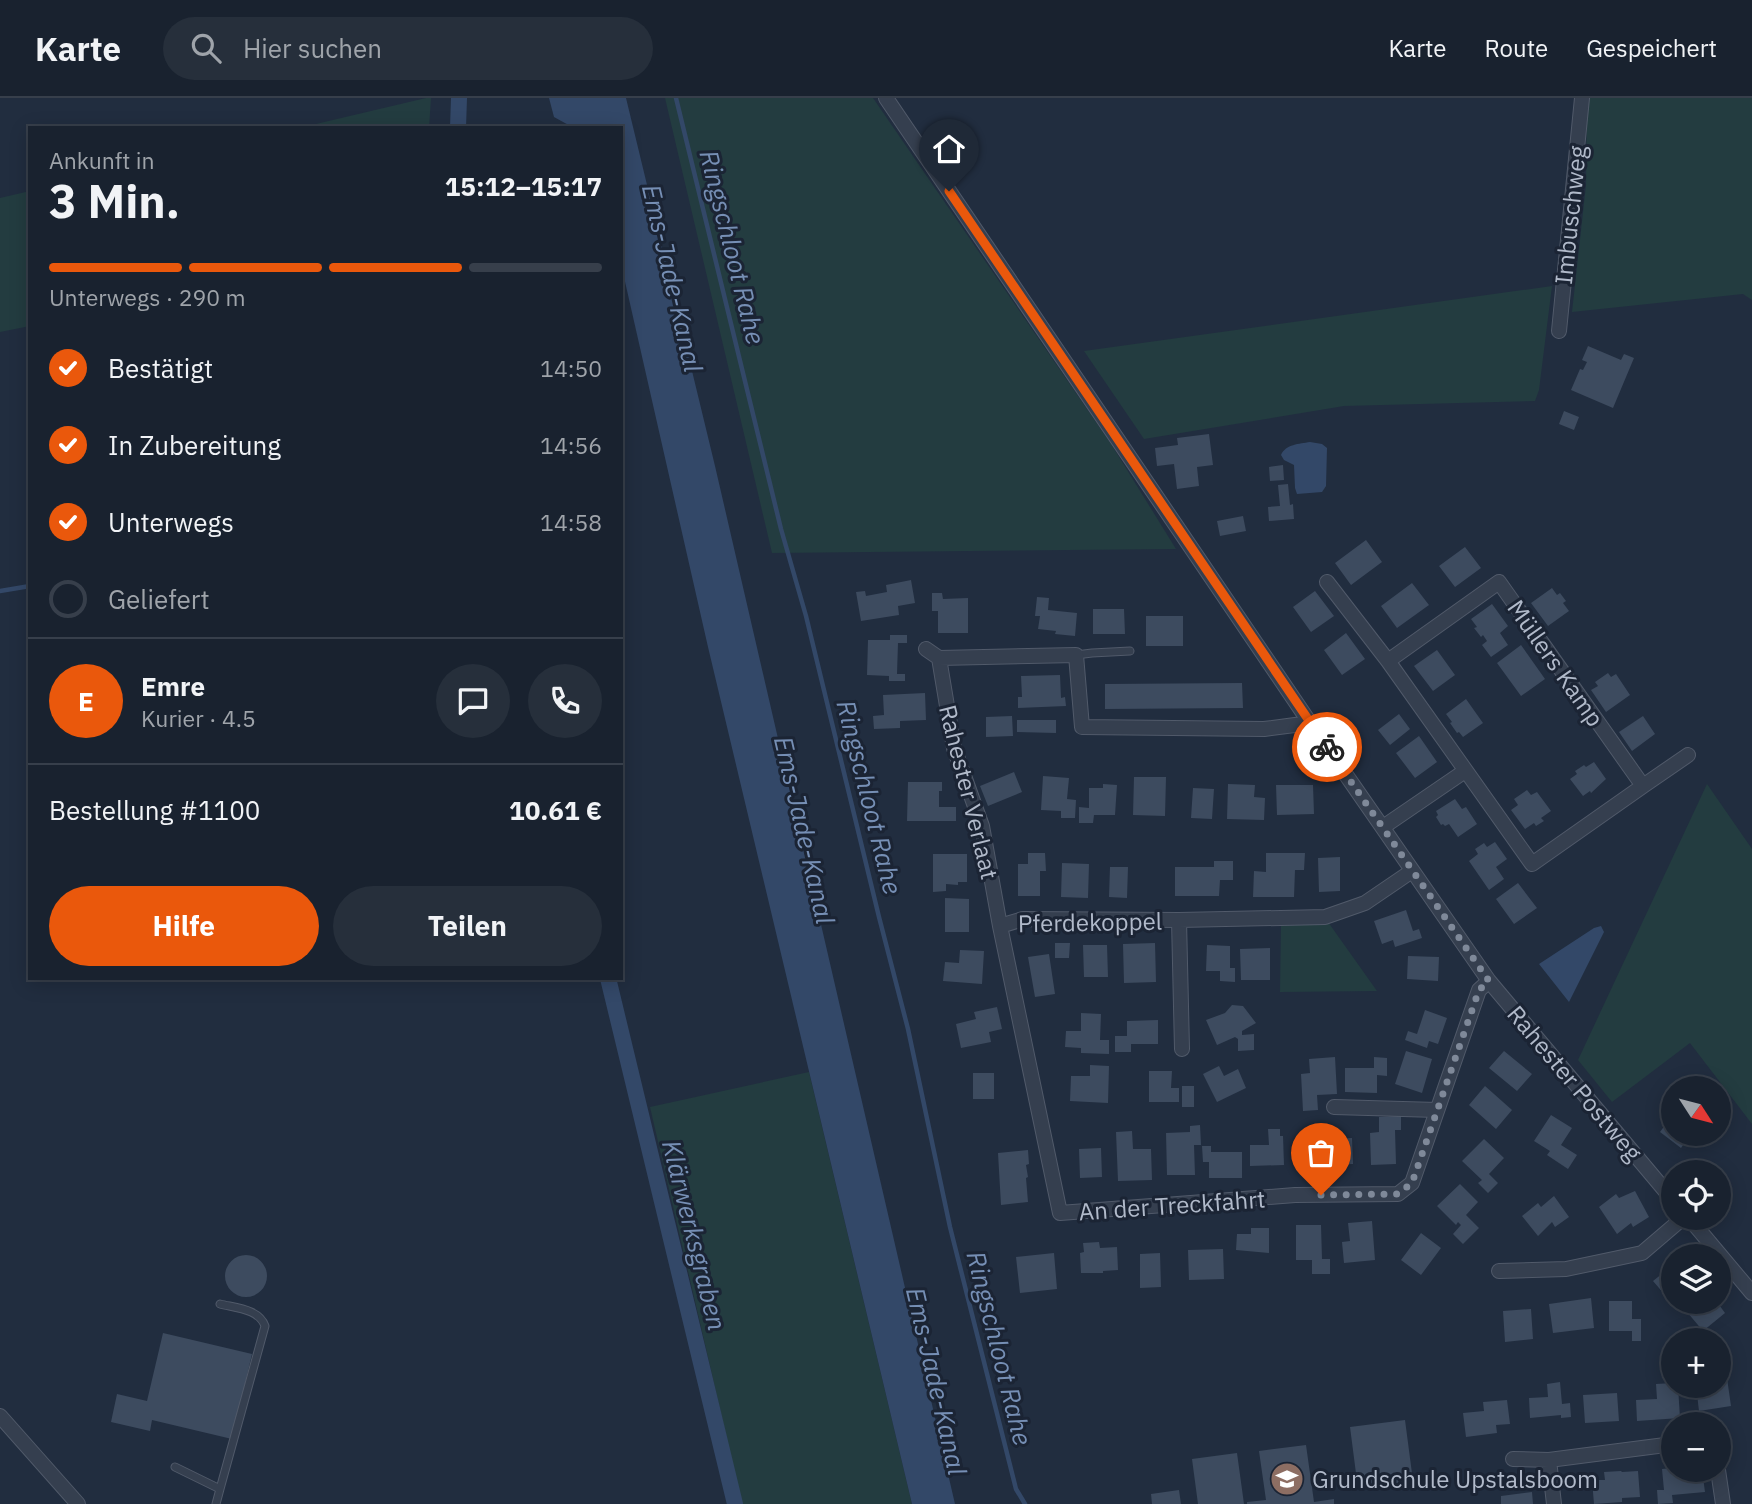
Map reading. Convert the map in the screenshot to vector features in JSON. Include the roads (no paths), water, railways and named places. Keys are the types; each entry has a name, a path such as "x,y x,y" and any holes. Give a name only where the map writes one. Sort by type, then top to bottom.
{"street":[{"name":"Rahester Postweg","path":"886,98 1310,723 1489,981 1661,1186"},
{"name":"Imbuschweg","path":"1559,331 1582,98"},
{"path":"1327,582 1388,661 1532,864 1688,755"},
{"name":"Müllers Kamp","path":"1388,661 1499,582 1643,786"},
{"path":"926,649 939,658 1076,655 1082,727 1264,729 1310,723"},
{"name":"Rahester Verlaat","path":"939,658 954,748 982,826 1000,926"},
{"path":"1383,827 1465,771"},
{"name":"Pferdekoppel","path":"1000,926 1023,919 1325,918 1365,903 1412,871"},
{"name":"Pferdekoppel","path":"1179,920 1182,1049"},
{"name":"An der Treckfahrt","path":"1000,926 1060,1213 1295,1195 1398,1194 1412,1183 1479,990 1489,981"},
{"path":"1334,1107 1437,1110"},
{"path":"1499,1271 1566,1269 1642,1253 1671,1230"},
{"path":"1697,1230 1752,1293"},
{"path":"0,1416 78,1504"},
{"path":"1513,1459 1549,1460 1661,1446"},
{"path":"1549,1460 1554,1504"},
{"path":"1720,1482 1723,1504"}],"lane":[{"path":"1076,655 1129,651"},
{"path":"216,1504 265,1326 256,1314 220,1304"},
{"path":"175,1467 220,1489"}],"water":[{"path":"549,98 626,98 715,466 955,1504 912,1504 708,647 623,273 623,126 570,126 554,117"},
{"path":"1310,442 1322,444 1327,448 1326,486 1322,492 1297,494 1294,465 1284,460 1281,455 1289,447"},
{"path":"1601,926 1604,932 1569,1002 1539,964"}],"waterway":[{"name":"Klärwerksgraben","path":"458,126 459,98"},
{"name":"Ringschloot Rahe","path":"676,98 781,529 806,616 908,1029 950,1227 1016,1489 1025,1504"},
{"path":"0,591 28,586"},
{"name":"Klärwerksgraben","path":"608,980 735,1504"}],"place":[{"name":"Grundschule Upstalsboom","path":"1287,1479"}],"water label":[{"name":"Ems-Jade-Kanal","path":"673,278"},
{"name":"Ems-Jade-Kanal","path":"805,830"},
{"name":"Ems-Jade-Kanal","path":"937,1381"}]}
